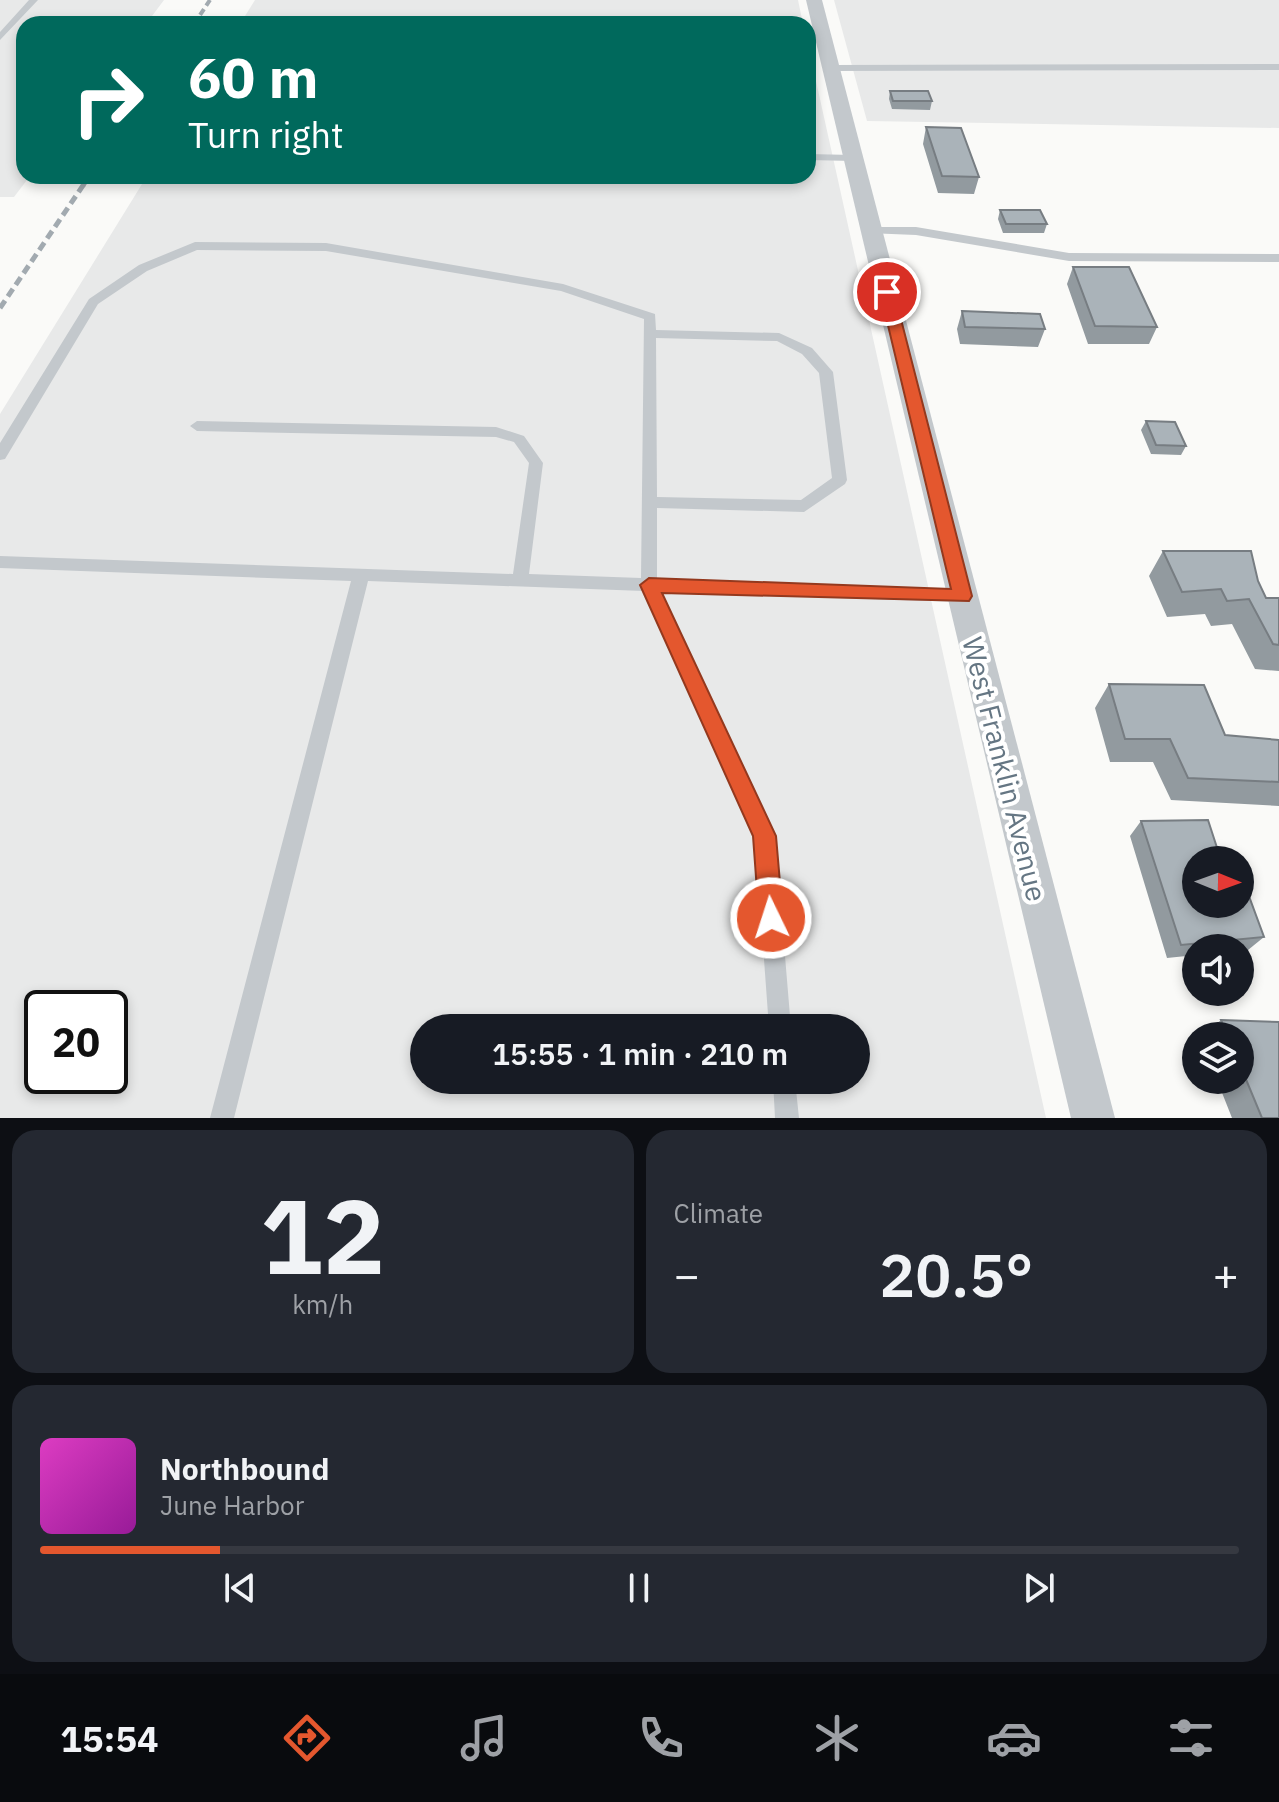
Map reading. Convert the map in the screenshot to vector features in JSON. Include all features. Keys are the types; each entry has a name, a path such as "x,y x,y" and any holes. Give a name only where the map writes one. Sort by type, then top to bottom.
{"street":[{"name":"West Franklin Avenue","path":"814,0 1093,1118"}],"lane":[{"path":"19,16 34,0"},
{"path":"0,37 16,20"},
{"path":"831,68 1279,67"},
{"path":"816,157 853,158"},
{"path":"871,231 916,231 1069,257 1279,258"},
{"path":"0,455 93,302 143,268 195,246 326,247 563,288 650,317 649,585 765,836 779,1014"},
{"path":"649,502 804,506 840,480 826,372 807,351 779,337 650,334"},
{"path":"197,426 496,432 519,439 536,463 520,581"},
{"path":"0,562 962,596"},
{"path":"222,1118 361,575"},
{"path":"785,1094 787,1118"}],"shaded area":[{"path":"0,0 164,0 152,16 16,16 16,184 24,184 14,197 0,197"},
{"path":"255,0 798,0 801,16 245,16"},
{"path":"834,0 1279,0 1279,128 867,121"},
{"path":"816,81 1046,1118 0,1118 0,414 142,184 816,184"}],"building":[{"path":"890,91 928,91 932,101 893,101"},
{"path":"926,127 961,128 979,177 942,176"},
{"path":"1000,210 1040,210 1047,224 1006,224"},
{"path":"1073,267 1129,267 1157,327 1095,326"},
{"path":"962,311 1040,314 1045,329 965,327"},
{"path":"1146,421 1175,422 1186,446 1156,445"},
{"path":"1163,551 1251,551 1258,581 1266,598 1279,598 1279,645 1273,644 1249,599 1227,601 1221,589 1182,592"},
{"path":"1109,684 1204,685 1225,735 1279,740 1279,782 1188,778 1170,739 1125,739"},
{"path":"1208,820 1216,846 1182,846 1182,918 1254,918 1254,910 1264,937 1254,938 1254,934 1182,934 1181,945 1141,821"},
{"path":"1221,1020 1279,1022 1279,1118 1262,1118 1252,1094 1254,1022"}],"railway":[{"path":"199,16 210,0"},
{"path":"0,308 84,184"}],"route":[{"path":"771,918 765,836 649,585 962,596 887,292"}]}
